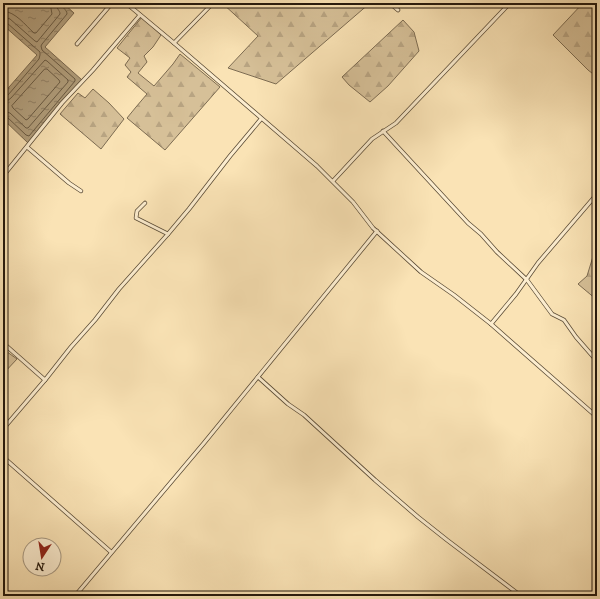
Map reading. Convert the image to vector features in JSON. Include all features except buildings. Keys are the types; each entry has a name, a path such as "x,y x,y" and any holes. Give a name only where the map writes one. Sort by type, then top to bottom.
{"street":[{"path":"77,44 112,3"},
{"path":"126,3 317,166 353,202 373,228 421,272 454,295 491,324 597,417"},
{"path":"174,43 214,3"},
{"path":"390,3 398,10"},
{"path":"333,181 372,139 396,123 510,3"},
{"path":"3,176 62,103 98,65 140,15"},
{"path":"3,429 95,320 119,289 189,209 261,119"},
{"path":"383,131 468,223 527,280 552,314 564,320 576,337 597,361"},
{"path":"27,147 69,183 81,191"},
{"path":"491,324 527,280 538,262 597,194"},
{"path":"145,203 137,211 136,218 168,234"},
{"path":"75,596 204,443 377,231"},
{"path":"3,343 45,380"},
{"path":"258,377 288,404 304,415 418,517 521,596"},
{"path":"3,457 111,552"}],"green space":[{"path":"222,3 370,3 276,84 228,68 258,36"},
{"path":"583,3 597,3 597,77 553,35"},
{"path":"142,17 161,35 153,47 144,56 147,62 138,73 154,86 180,54 220,87 165,150 127,118 147,94 127,77 131,72 125,65 130,58 117,48"},
{"path":"403,20 414,32 419,51 388,86 370,102 349,85 342,77"},
{"path":"93,89 124,119 101,149 60,114 78,93 85,98"},
{"path":"595,250 597,250 597,300 578,284 587,276"},
{"path":"3,349 17,359 3,374"}],"water":[{"path":"3,3 63,3 74,13 45,47 82,80 28,143 3,119 3,94 37,55 3,25"}]}
